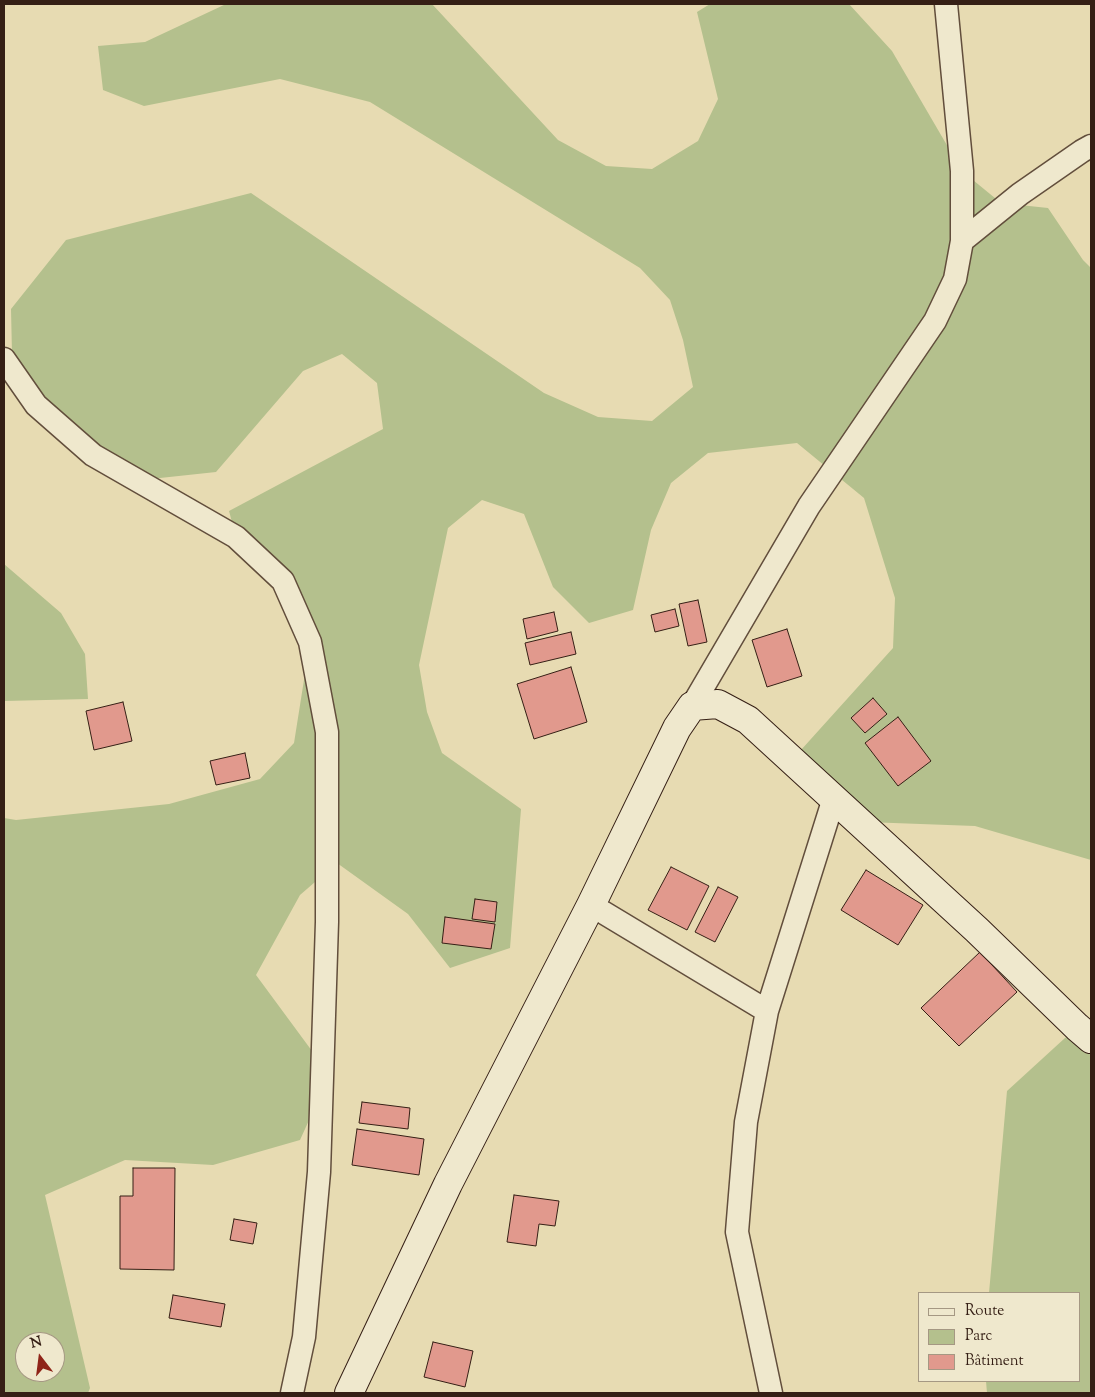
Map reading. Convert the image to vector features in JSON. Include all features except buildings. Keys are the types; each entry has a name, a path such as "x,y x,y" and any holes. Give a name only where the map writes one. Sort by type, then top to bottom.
{"main road":[{"path":"349,1393 448,1184 591,906 673,737 692,706 718,704 748,720 977,930 1091,1039"}],"street":[{"path":"692,706 809,506 935,320 955,279 962,241 962,171 946,4"},
{"path":"962,241 1020,194 1082,150 1091,146"},
{"path":"4,359 36,405 93,455 236,537 283,581 310,642 327,732 327,922 319,1172 304,1337 292,1393"},
{"path":"771,1393 737,1232 746,1122 767,1011 834,798"},
{"path":"591,906 767,1011"}],"green space":[{"path":"226,4 432,4 558,140 606,166 652,169 698,141 718,99 697,12 710,4 849,4 892,51 962,171 1001,203 1048,208 1083,260 1091,268 1091,860 975,826 839,821 808,791 801,750 893,648 895,598 864,498 797,443 708,453 671,483 651,530 633,610 589,623 553,587 524,514 482,500 448,528 419,665 427,712 442,753 521,809 510,948 450,968 408,914 337,863 300,895 256,975 312,1051 320,1096 300,1140 213,1165 125,1160 45,1195 90,1388 88,1393 4,1393 4,818 16,820 169,804 260,779 294,743 310,642 283,581 236,537 229,511 383,429 377,383 342,354 303,371 216,472 132,481 36,405 12,354 11,309 66,240 251,193 544,393 598,417 652,421 693,387 683,340 670,300 640,268 370,102 280,79 144,106 103,90 98,46 145,42"},
{"path":"4,564 61,613 85,654 88,699 4,701"},
{"path":"1077,1027 1091,1052 1091,1393 987,1393 986,1382 1080,1382 1080,1292 989,1292 1007,1091"}]}
